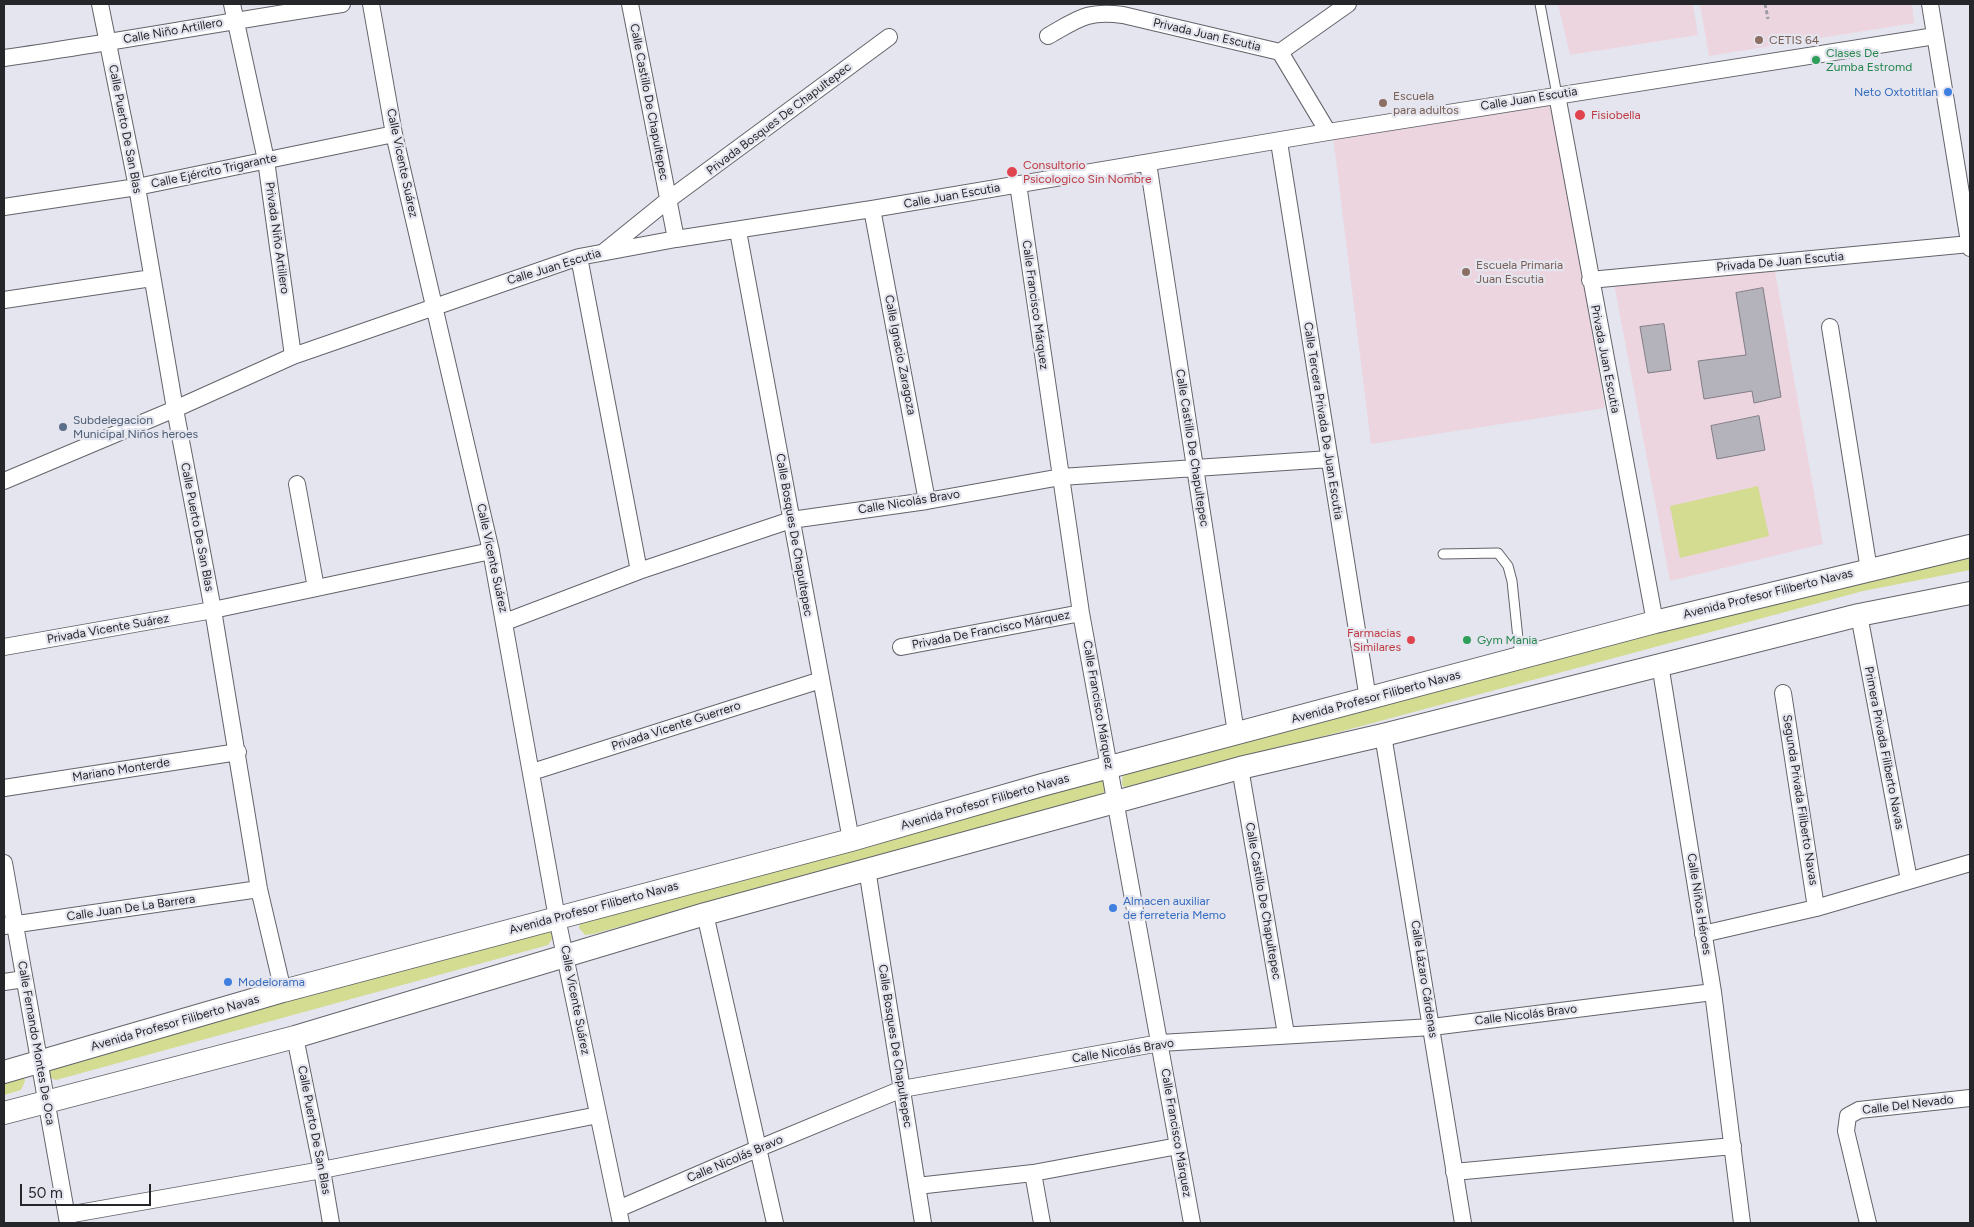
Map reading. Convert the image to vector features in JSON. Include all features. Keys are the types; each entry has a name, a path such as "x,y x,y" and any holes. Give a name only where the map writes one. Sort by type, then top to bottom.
{"main road":[{"name":"Avenida Profesor Filiberto Navas","path":"4,1072 283,992 851,840 1042,785 1236,733 1655,622 1970,546"},
{"path":"4,1113 295,1037 706,914 1115,801 1240,768 1383,735 1859,615 1970,593"}],"street":[{"name":"Calle Puerto De San Blas","path":"100,4 137,187 175,409 213,610 238,752 259,889 283,992"},
{"name":"Privada Niño Artillero","path":"232,4 266,160 293,356"},
{"name":"Calle Niño Artillero","path":"4,58 109,43 236,20 342,4"},
{"name":"Calle Vicente Suárez","path":"371,4 394,134 491,551 557,918 619,1216"},
{"name":"Calle Castillo De Chapultepec","path":"630,4 676,239"},
{"path":"1328,132 1280,52 1348,4"},
{"path":"1930,4 1970,246"},
{"name":"Privada Juan Escutia","path":"1048,36 1084,15 1106,13 1123,15 1280,52"},
{"name":"Calle Juan Escutia","path":"4,481 175,409 293,356 579,257 605,251 872,209 1278,142 1328,132 1935,36"},
{"name":"Privada Bosques De Chapultepec","path":"668,200 889,37"},
{"name":"Privada Juan Escutia","path":"1557,95 1655,622"},
{"name":"Calle Ejército Trigarante","path":"4,207 137,187 394,134"},
{"name":"Calle Tercera Privada De Juan Escutia","path":"1278,142 1368,699"},
{"name":"Calle Castillo De Chapultepec","path":"1148,163 1236,733"},
{"name":"Calle Francisco Márquez","path":"1018,184 1081,613 1192,1223"},
{"path":"605,251 668,200"},
{"name":"Calle Ignacio Zaragoza","path":"872,209 927,501"},
{"name":"Calle Bosques De Chapultepec","path":"738,231 851,840"},
{"name":"Privada De Juan Escutia","path":"1590,280 1970,246"},
{"path":"579,257 639,571"},
{"path":"4,300 152,278"},
{"path":"1830,327 1869,570"},
{"name":"Calle Nicolás Bravo","path":"505,622 639,571 791,520 927,501 1060,477 1330,459"},
{"path":"297,484 316,588"},
{"name":"Privada Vicente Suárez","path":"4,647 213,610 491,551"},
{"name":"Privada De Francisco Márquez","path":"902,647 1081,613"},
{"name":"Primera Privada Filiberto Navas","path":"1859,615 1909,880"},
{"name":"Calle Niños Héroes","path":"1660,664 1713,992 1742,1223"},
{"name":"Privada Vicente Guerrero","path":"532,772 821,680"},
{"name":"Segunda Privada Filiberto Navas","path":"1783,693 1816,908"},
{"name":"Calle Lázaro Cárdenas","path":"1383,735 1463,1223"},
{"name":"Mariano Monterde","path":"4,788 238,752"},
{"name":"Calle Castillo De Chapultepec","path":"1240,768 1286,1034"},
{"name":"Calle Fernando Montes De Oca","path":"4,863 9,926 24,979 68,1219"},
{"path":"1704,934 1816,908 1970,863"},
{"name":"Calle Bosques De Chapultepec","path":"867,869 923,1223"},
{"name":"Calle Juan De La Barrera","path":"9,926 259,889"},
{"path":"706,914 775,1223"},
{"path":"4,982 24,979"},
{"name":"Calle Nicolás Bravo","path":"619,1216 757,1149 902,1090 1160,1043 1286,1034 1432,1027 1713,992"},
{"name":"Calle Puerto De San Blas","path":"295,1037 331,1223"},
{"name":"Calle Del Nevado","path":"1868,1223 1846,1131 1848,1116 1859,1110 1970,1098"},
{"path":"68,1219 598,1115"},
{"path":"918,1186 1033,1173 1178,1146"},
{"path":"1454,1172 1732,1146"},
{"path":"1033,1173 1042,1223"}],"lane":[{"path":"1540,4 1557,95"},
{"path":"1443,554 1498,553 1508,566 1512,581 1520,658"}],"path":[{"path":"1765,4 1768,19"}],"shaded area":[{"path":"1558,4 1693,4 1698,35 1570,55"},
{"name":"CETIS 64","path":"1700,4 1912,4 1914,23 1709,56"},
{"name":"Escuela Primaria Juan Escutia","path":"1555,103 1605,408 1371,444 1333,136"},
{"path":"1774,265 1823,544 1670,581 1613,278"}],"green space":[{"path":"1758,486 1769,536 1680,558 1670,506"},
{"path":"1970,553 1970,570 1863,591 1135,787 1126,788 1122,785 1123,772 1857,574"},
{"path":"1100,779 1104,781 1106,790 1101,795 593,934 585,935 579,928 580,921"},
{"path":"553,930 554,936 548,945 56,1080 51,1078 49,1068 55,1061"},
{"path":"23,1074 25,1081 21,1090 4,1095 4,1076"}],"building":[{"path":"1763,288 1781,397 1754,403 1752,391 1704,399 1698,361 1746,355 1736,293"},
{"path":"1664,324 1671,370 1648,373 1640,327"},
{"path":"1759,416 1765,450 1717,459 1711,426"}],"place":[{"name":"CETIS 64","path":"1759,40"},
{"name":"Clases De Zumba Estromd","path":"1816,60"},
{"name":"Neto Oxtotitlan","path":"1948,92"},
{"name":"Escuela para adultos","path":"1383,103"},
{"name":"Fisiobella","path":"1580,115"},
{"name":"Consultorio Psicologico Sin Nombre","path":"1012,172"},
{"name":"Escuela Primaria Juan Escutia","path":"1466,272"},
{"name":"Subdelegacion Municipal Niños heroes","path":"63,427"},
{"name":"Farmacias Similares","path":"1411,640"},
{"name":"Gym Mania","path":"1467,640"},
{"name":"Almacen auxiliar de ferreteria Memo","path":"1113,908"},
{"name":"Modelorama","path":"228,982"}]}
